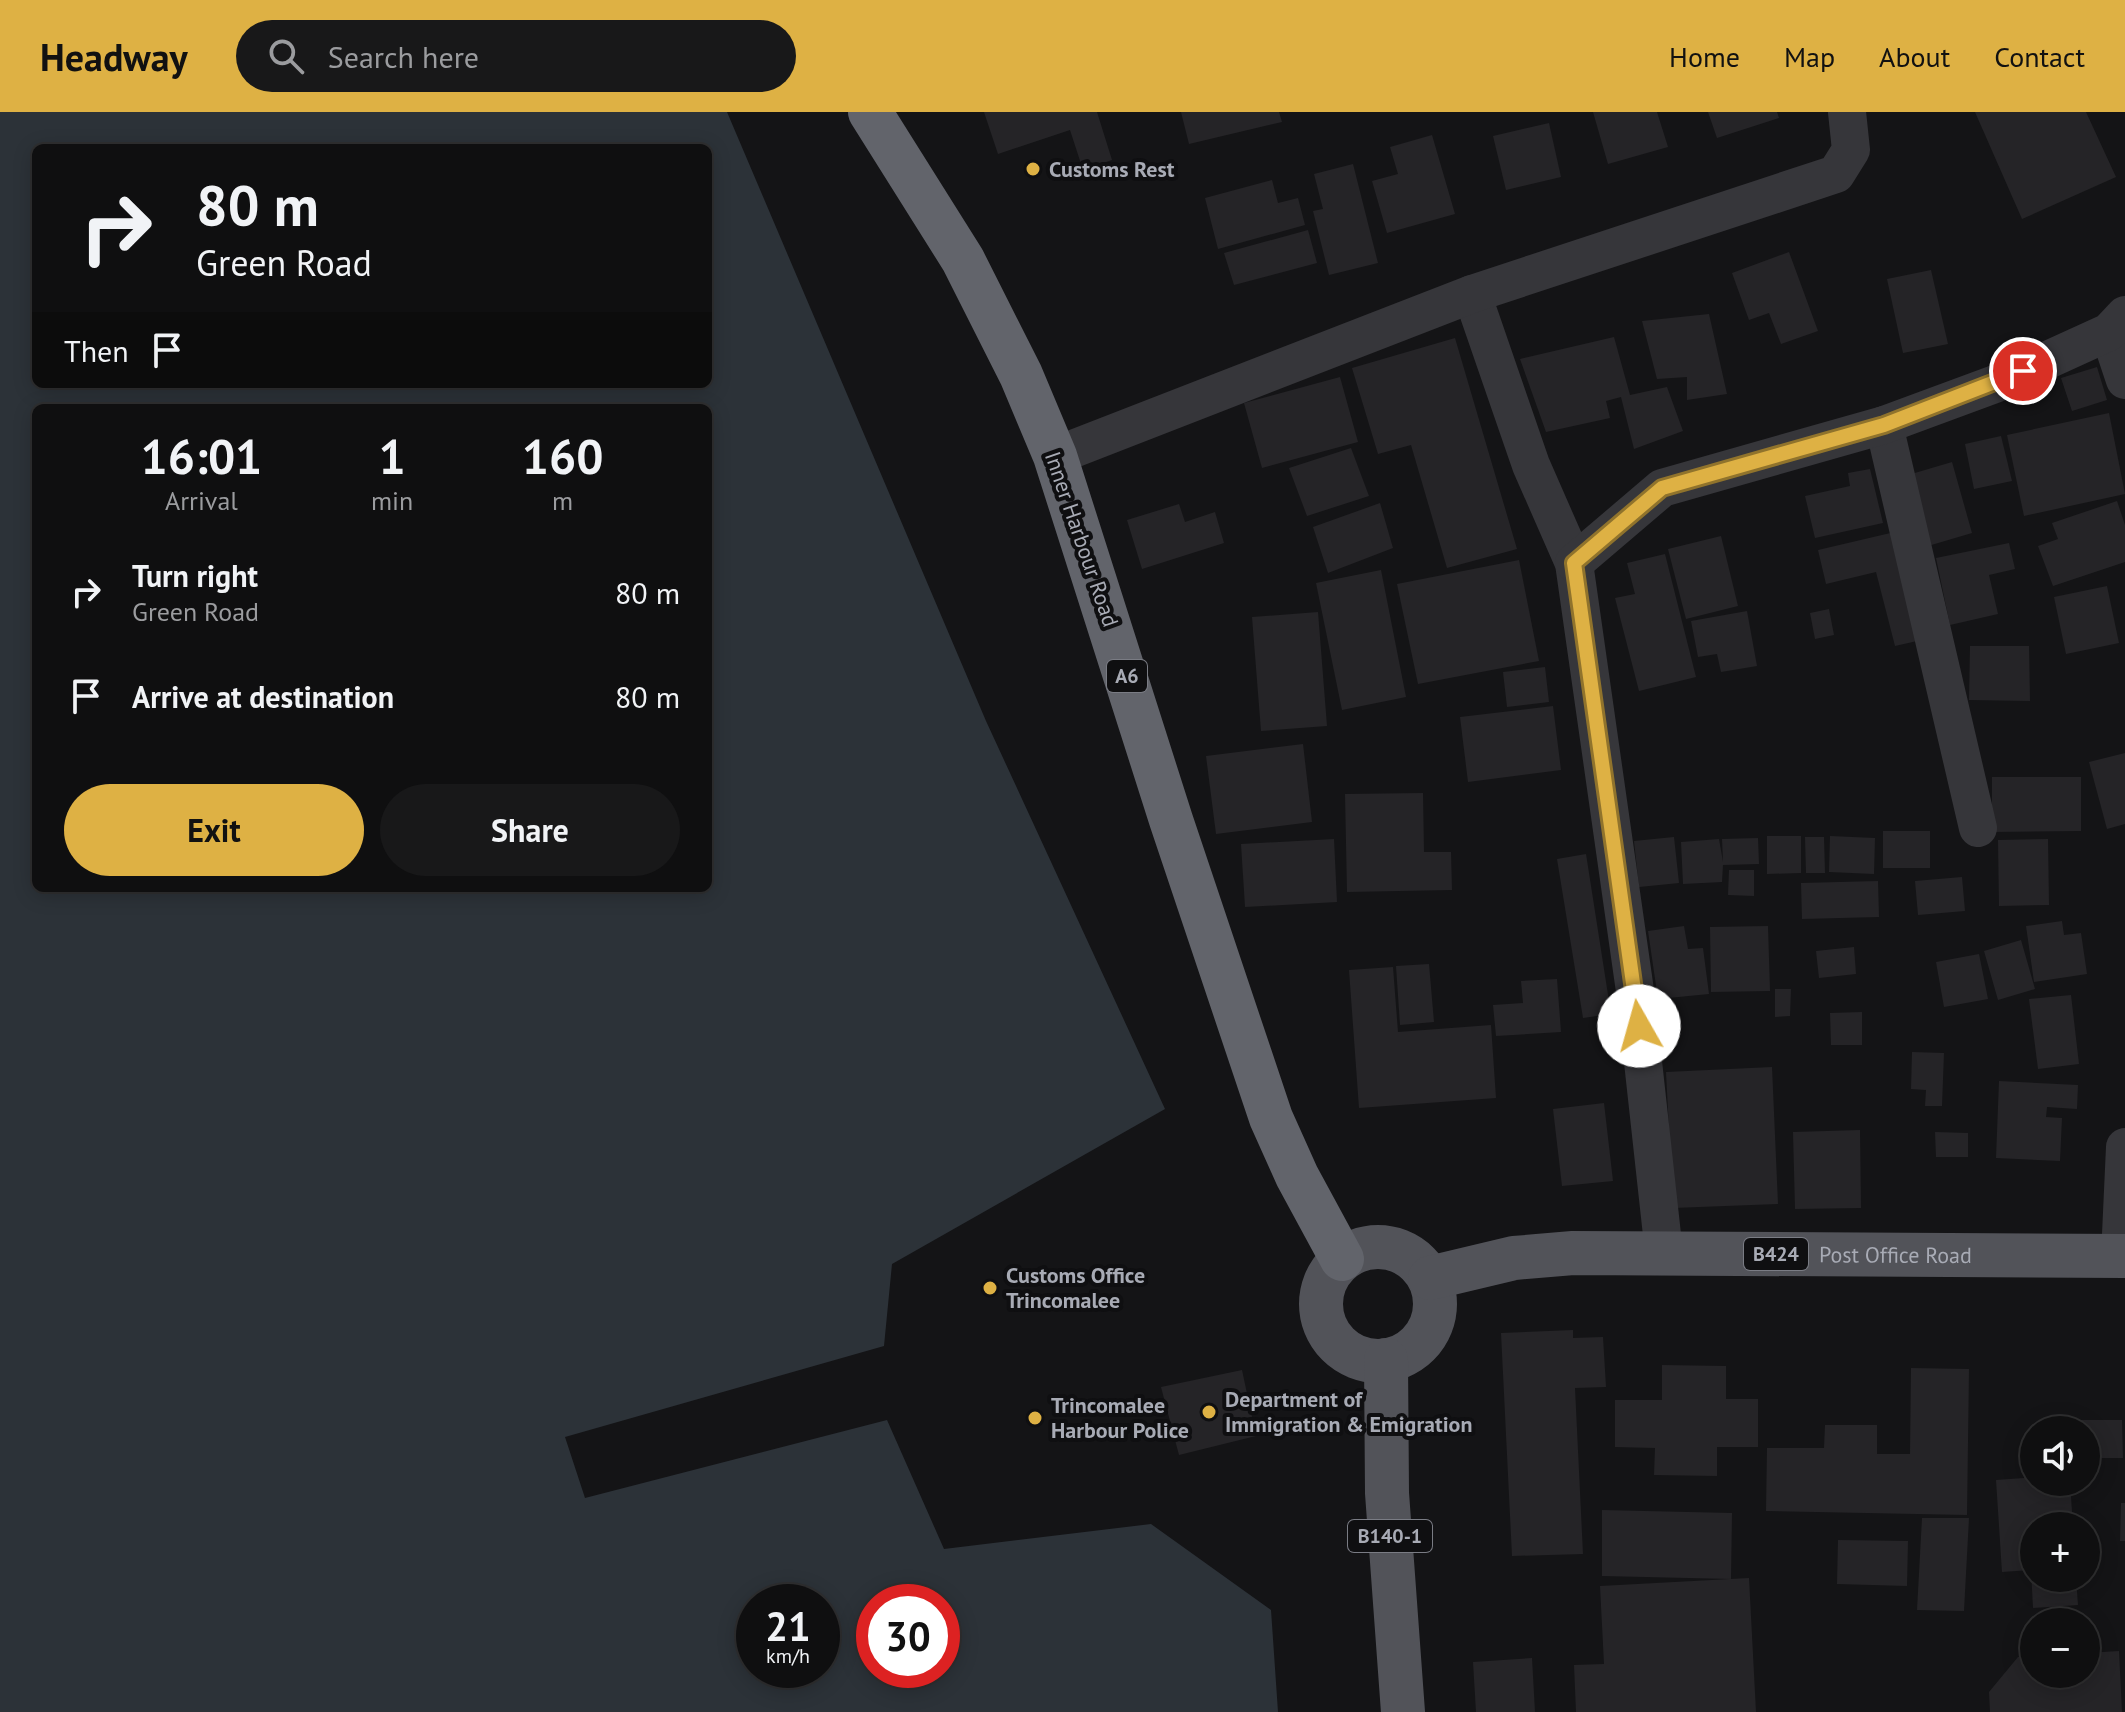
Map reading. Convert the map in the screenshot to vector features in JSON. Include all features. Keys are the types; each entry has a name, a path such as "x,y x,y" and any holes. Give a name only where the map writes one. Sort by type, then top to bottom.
{"highway":[{"name":"Inner Harbour Road","path":"870,112 963,260 1021,375 1055,456 1171,820 1266,1104 1297,1176 1342,1259"}],"main road":[{"path":"1390,1247 1407,1253 1430,1278 1435,1304 1430,1331 1411,1350 1386,1360 1356,1357 1343,1349 1326,1326 1321,1312 1325,1283 1342,1259 1357,1250 1390,1247"},
{"name":"Post Office Road","path":"1430,1278 1514,1258 1573,1253 2123,1256"},
{"name":"B140-1","path":"1386,1360 1387,1493 1403,1712"}],"street":[{"path":"1055,456 1472,294 1836,174 1851,150 1847,112"},
{"path":"1472,294 1531,465 1574,563 1636,998 1664,1253"},
{"path":"1574,563 1662,488 1884,425 1995,384 2117,323 2125,380"},
{"path":"1884,425 1978,828"},
{"path":"2123,1256 2125,1147"}],"shaded area":[{"path":"0,112 727,112 986,721 1165,1109 892,1264 884,1346 565,1437 585,1498 887,1420 944,1549 1151,1524 1271,1610 1278,1712 0,1712"}],"building":[{"path":"984,112 1097,112 1112,160 1083,170 1070,130 998,154"},
{"path":"1181,112 1279,112 1282,122 1189,144"},
{"path":"1593,112 1657,112 1668,147 1608,164"},
{"path":"1708,112 1777,112 1779,118 1717,138"},
{"path":"1975,112 2086,112 2116,177 2022,219"},
{"path":"1549,123 1561,177 1506,190 1493,136"},
{"path":"1432,135 1455,214 1387,233 1372,181 1398,174 1390,147"},
{"path":"1353,164 1378,263 1329,275 1313,211 1323,209 1314,174"},
{"path":"1272,180 1278,203 1298,198 1305,225 1218,249 1205,198"},
{"path":"1308,230 1317,263 1234,285 1224,253"},
{"path":"1789,252 1818,331 1781,344 1769,313 1749,320 1732,273"},
{"path":"1931,270 1948,344 1903,353 1887,279"},
{"path":"1709,314 1727,394 1687,400 1687,377 1657,379 1642,321"},
{"path":"1614,337 1630,395 1667,387 1683,431 1634,449 1621,397 1606,401 1610,418 1546,432 1520,359"},
{"path":"1455,338 1517,549 1447,568 1411,445 1378,454 1352,368"},
{"path":"2097,367 2107,400 2072,411 2061,378"},
{"path":"1340,377 1358,442 1262,468 1244,403"},
{"path":"2109,413 2125,494 2024,516 2007,435"},
{"path":"2001,436 2012,481 1974,489 1965,444"},
{"path":"1351,448 1369,496 1307,516 1289,468"},
{"path":"1952,462 1972,533 1928,546 1908,475"},
{"path":"1870,469 1883,523 1815,538 1805,496 1850,486 1848,473"},
{"path":"2117,501 2125,525 2125,562 2053,586 2038,546 2058,539 2052,523"},
{"path":"1380,503 1393,548 1328,573 1313,527"},
{"path":"1179,504 1185,522 1215,512 1224,543 1142,569 1127,520"},
{"path":"1899,531 1926,639 1895,646 1876,572 1826,584 1818,550"},
{"path":"1721,536 1738,606 1686,619 1668,549"},
{"path":"2009,543 2015,569 1989,575 1998,614 1950,625 1936,558"},
{"path":"1665,554 1696,677 1639,691 1615,598 1635,594 1627,563"},
{"path":"1519,560 1539,661 1418,684 1397,584"},
{"path":"1381,570 1406,697 1342,710 1316,583"},
{"path":"2107,586 2119,643 2066,654 2054,597"},
{"path":"1829,609 1834,635 1815,639 1810,613"},
{"path":"1747,611 1757,666 1721,672 1717,654 1698,657 1691,621"},
{"path":"1318,612 1327,726 1261,731 1252,617"},
{"path":"1970,646 2029,646 2030,701 1969,700"},
{"path":"1545,667 1549,702 1507,707 1503,672"},
{"path":"1553,706 1561,770 1468,782 1460,717"},
{"path":"1303,744 1312,822 1216,834 1206,756"},
{"path":"2125,753 2125,824 2107,829 2089,762"},
{"path":"1992,777 2081,777 2081,831 1992,832"},
{"path":"1423,793 1424,852 1451,852 1452,890 1347,892 1345,794"},
{"path":"1883,831 1930,831 1930,868 1883,868"},
{"path":"1767,836 1801,836 1801,873 1767,874"},
{"path":"1830,836 1875,838 1874,874 1829,872"},
{"path":"1674,837 1679,883 1639,887 1634,841"},
{"path":"1805,837 1824,837 1825,873 1806,873"},
{"path":"1758,838 1759,864 1723,865 1722,882 1683,884 1681,842 1719,839 1723,862 1722,839"},
{"path":"1334,839 1337,902 1245,907 1241,844"},
{"path":"2048,839 2049,905 1999,906 1998,840"},
{"path":"1586,854 1611,1014 1583,1018 1557,859"},
{"path":"1729,870 1754,870 1754,896 1728,895"},
{"path":"1962,877 1965,911 1918,915 1915,881"},
{"path":"1878,881 1879,917 1802,919 1801,883"},
{"path":"2062,921 2064,935 2081,933 2087,974 2034,982 2026,926"},
{"path":"1684,926 1688,949 1703,948 1709,994 1658,999 1648,931"},
{"path":"1768,926 1770,991 1711,992 1710,927"},
{"path":"2021,940 2035,989 1998,1000 1984,951"},
{"path":"1854,947 1856,974 1819,978 1816,951"},
{"path":"1979,954 1988,999 1944,1007 1936,962"},
{"path":"1429,964 1434,1022 1400,1025 1396,966"},
{"path":"1393,967 1398,1032 1491,1025 1496,1098 1359,1108 1349,970"},
{"path":"1557,979 1561,1032 1496,1036 1493,1005 1523,1003 1521,981"},
{"path":"1775,989 1791,989 1790,1016 1775,1017"},
{"path":"2071,995 2079,1064 2038,1069 2029,999"},
{"path":"1862,1012 1862,1045 1831,1045 1830,1013"},
{"path":"1912,1052 1944,1053 1942,1106 1925,1106 1926,1090 1911,1089"},
{"path":"1772,1067 1778,1204 1673,1208 1666,1072"},
{"path":"1999,1081 2078,1085 2077,1109 2047,1107 2046,1117 2062,1118 2060,1161 1996,1158"},
{"path":"1604,1103 1613,1181 1562,1186 1553,1109"},
{"path":"1860,1130 1861,1208 1795,1209 1793,1132"},
{"path":"1935,1132 1968,1133 1968,1157 1936,1157"},
{"path":"1573,1330 1573,1338 1603,1337 1606,1387 1575,1388 1583,1554 1512,1556 1501,1333"},
{"path":"1662,1365 1726,1366 1726,1399 1758,1399 1758,1447 1717,1447 1717,1476 1654,1475 1655,1448 1615,1447 1615,1400 1662,1400"},
{"path":"1911,1368 1969,1369 1967,1515 1766,1511 1767,1448 1824,1448 1825,1425 1877,1425 1877,1454 1910,1454"},
{"name":"Department of Immigration & Emigration","path":"1242,1370 1256,1436 1179,1455 1161,1387"},
{"path":"2100,1420 2122,1420 2123,1458 2100,1458"},
{"path":"2020,1478 2020,1496 2071,1496 2072,1512 2020,1512 2020,1571 2002,1572 1996,1480"},
{"path":"2121,1503 2125,1503 2125,1541 2120,1541"},
{"path":"1602,1510 1732,1513 1731,1579 1602,1576"},
{"path":"1922,1518 1969,1518 1964,1611 1917,1610"},
{"path":"1838,1540 1908,1541 1907,1586 1837,1584"},
{"path":"1749,1578 1756,1712 1576,1712 1574,1665 1604,1664 1600,1586"},
{"path":"2032,1592 2077,1592 2078,1605 2033,1608"},
{"path":"2119,1651 2122,1712 1990,1712 1989,1692 2018,1657 2020,1688 2100,1688 2100,1652"},
{"path":"1532,1658 1535,1712 1476,1712 1473,1662"}],"place":[{"name":"Customs Rest","path":"1033,169"},
{"name":"Customs Office Trincomalee","path":"990,1288"},
{"name":"Department of Immigration & Emigration","path":"1209,1412"},
{"name":"Trincomalee Harbour Police","path":"1035,1418"}],"route":[{"path":"1639,1026 1574,563 1662,488 1884,425 2023,371"}]}
